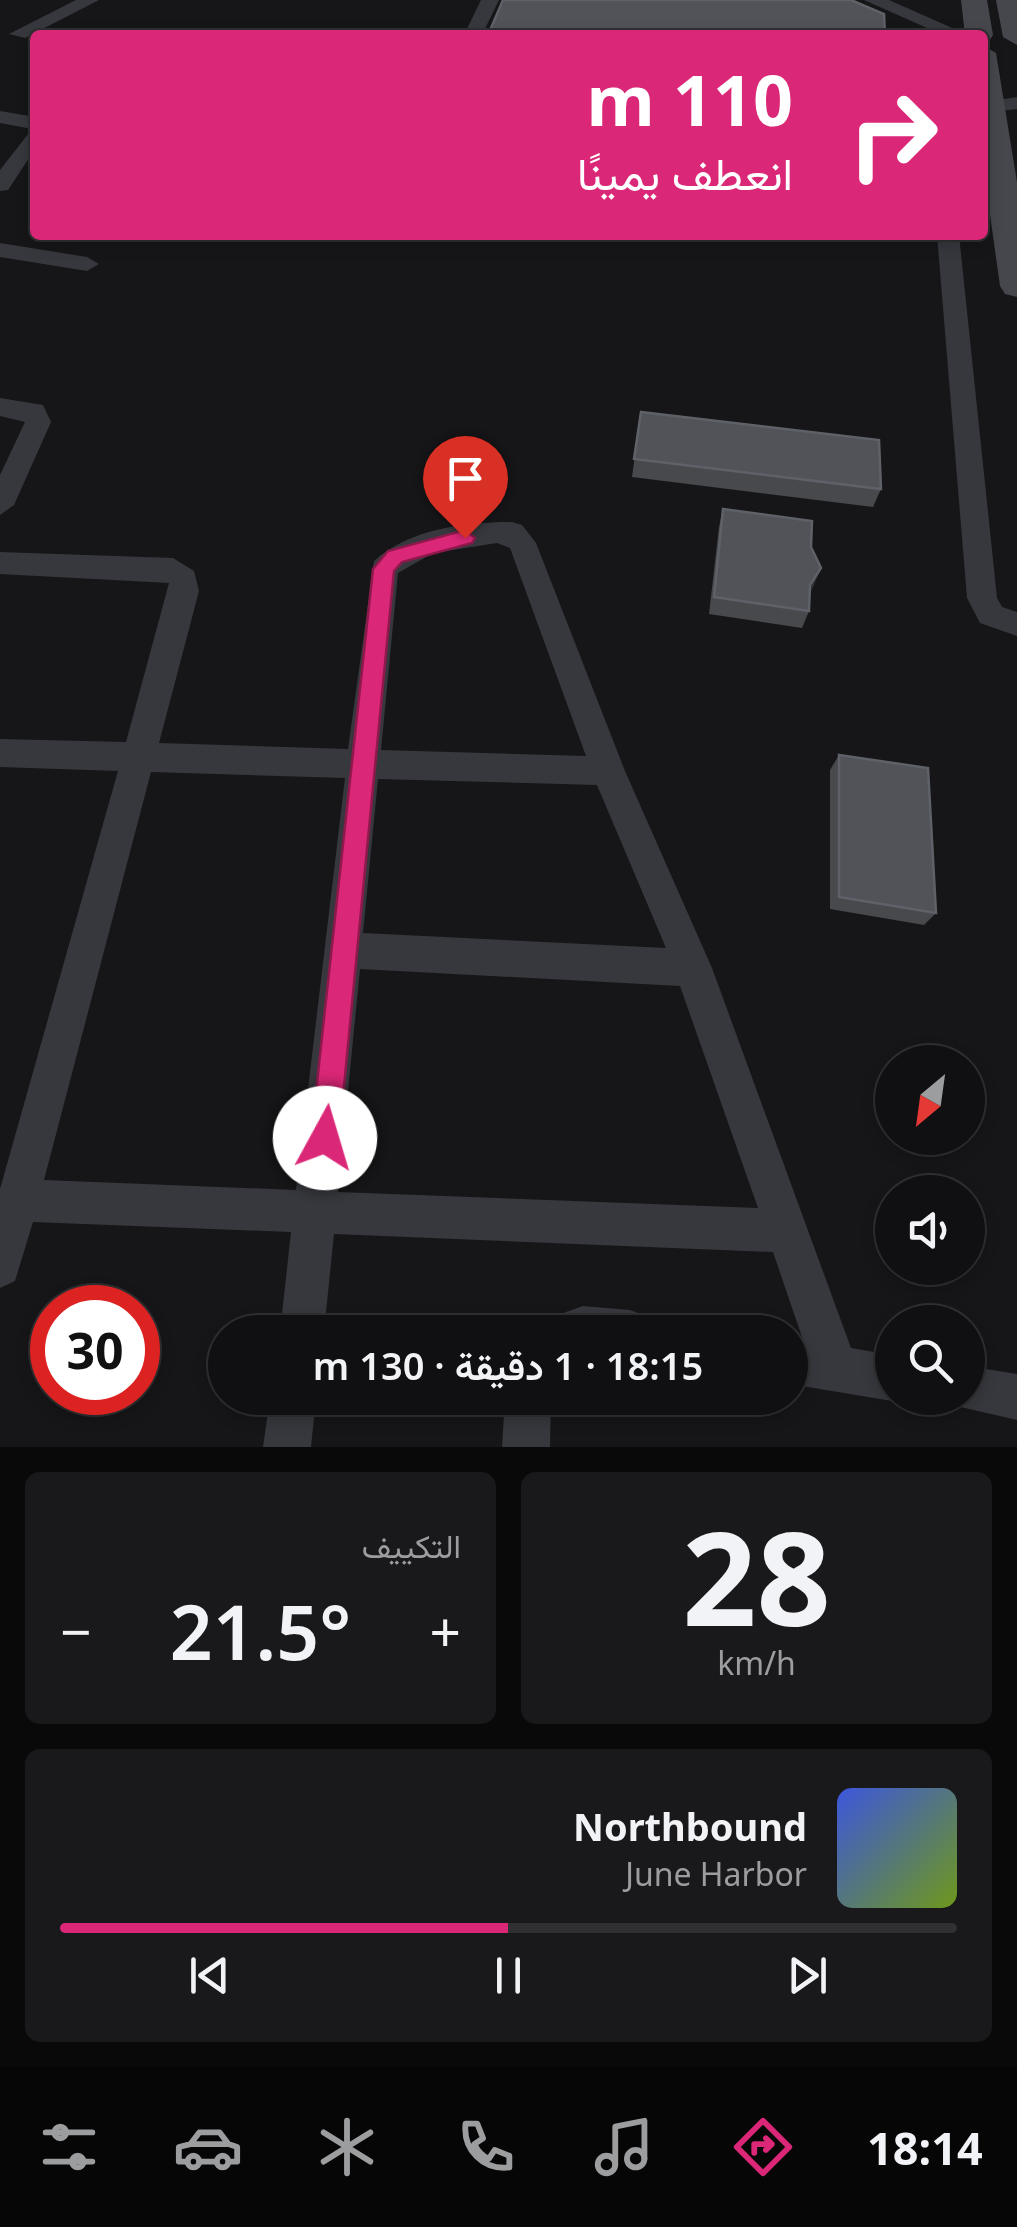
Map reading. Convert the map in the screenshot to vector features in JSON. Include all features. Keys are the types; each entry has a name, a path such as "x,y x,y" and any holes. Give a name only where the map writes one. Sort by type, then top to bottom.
{"main road":[{"path":"974,0 978,30"},
{"path":"1009,0 1017,37"},
{"path":"988,68 1004,104 1016,279"}],"street":[{"path":"18,34 90,0"},
{"path":"475,30 490,0"},
{"path":"872,0 927,28"},
{"path":"924,0 927,28"},
{"path":"0,117 30,122"},
{"path":"0,185 30,141"},
{"path":"948,240 982,598 991,615 1017,624"},
{"path":"0,250 87,264"},
{"path":"0,407 34,411 38,422 0,505"},
{"path":"304,1315 384,569 395,556 412,550 492,532 512,533 522,543 608,771 693,968 836,1369"},
{"path":"0,563 153,567 173,569 184,580 21,1200 0,1266"},
{"path":"0,753 608,771"},
{"path":"344,950 693,968"},
{"path":"21,1200 788,1230"},
{"path":"808,1364 875,1375"},
{"path":"985,1392 1017,1397"},
{"path":"287,1447 292,1415"},
{"path":"526,1447 527,1415"}],"building":[{"path":"503,0 851,0 884,14 885,30 490,30"},
{"path":"641,412 879,440 881,489 634,459"},
{"path":"723,509 812,521 811,547 821,568 810,585 809,611 714,597"},
{"path":"839,755 928,768 936,913 839,897"}],"route":[{"path":"325,1138 384,569 395,556 465,538"}]}
